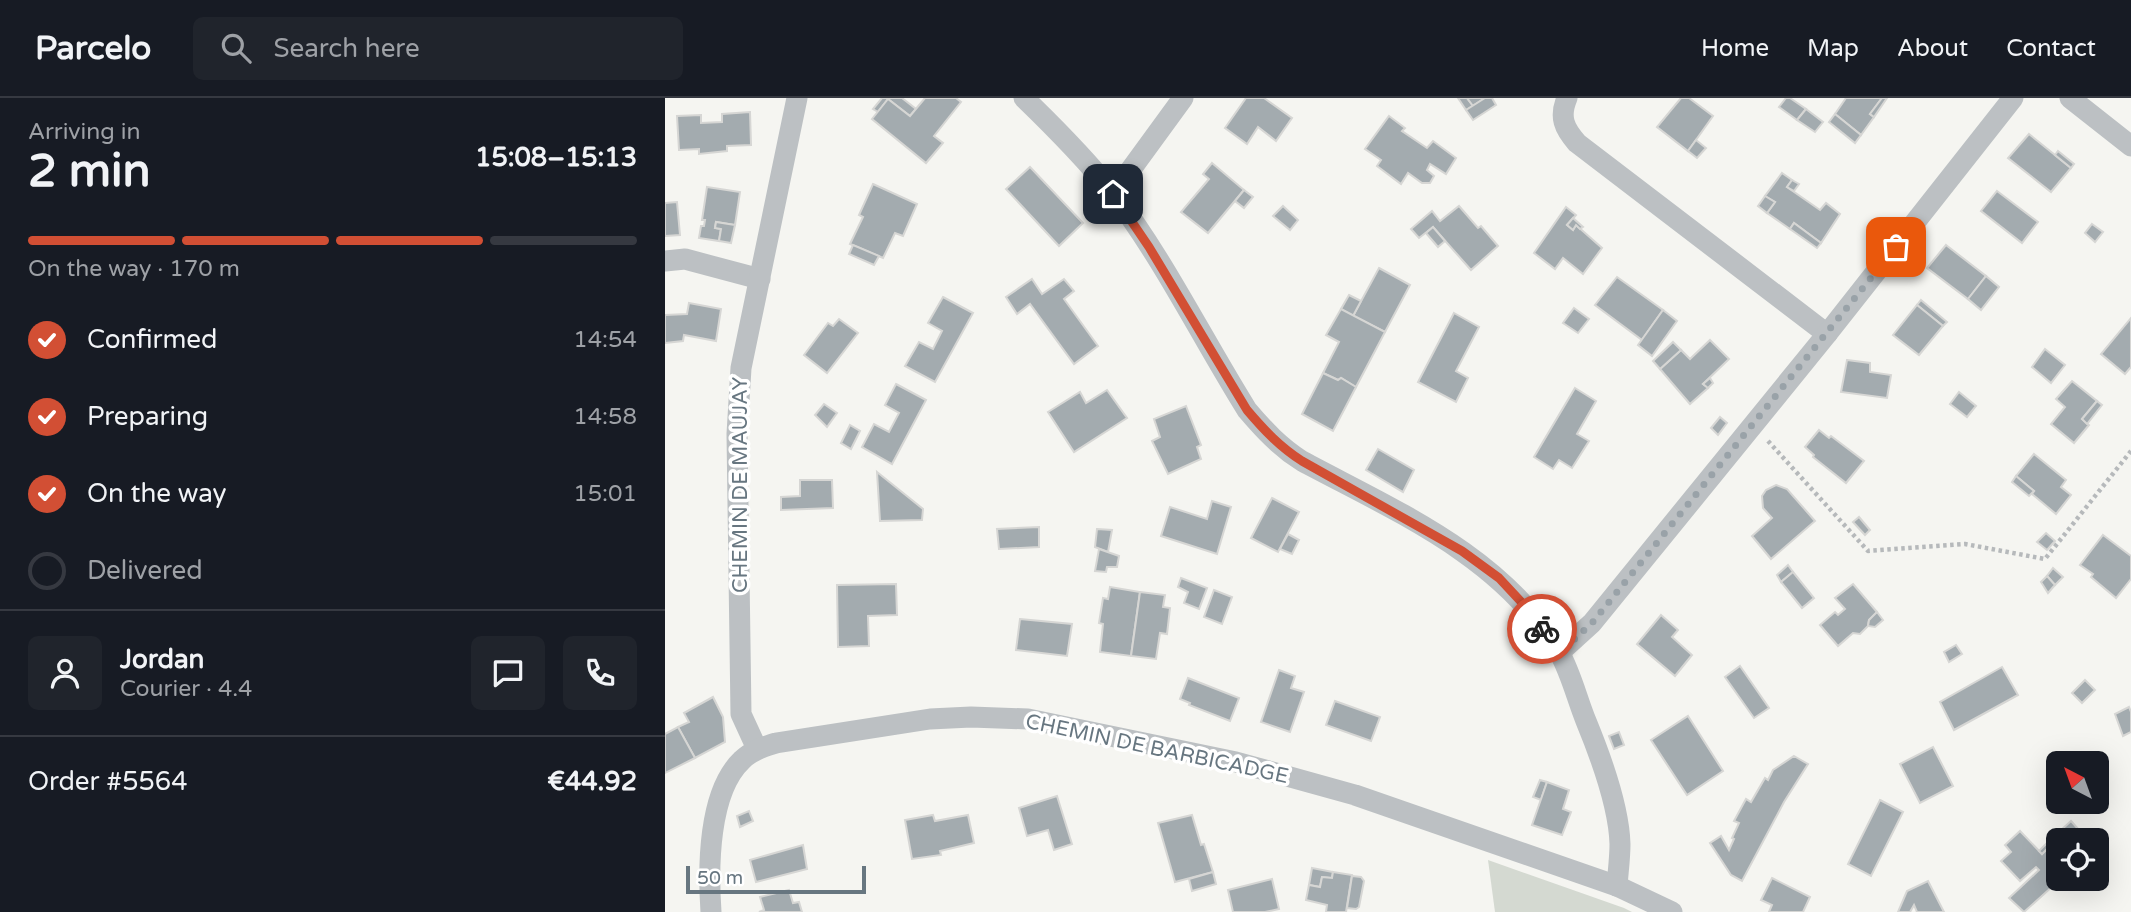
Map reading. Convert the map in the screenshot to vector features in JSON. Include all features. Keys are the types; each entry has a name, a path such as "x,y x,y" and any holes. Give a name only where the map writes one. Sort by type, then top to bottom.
{"street":[{"name":"CHEMIN DE MAUJAY","path":"757,749 741,714 737,434 741,368 797,98"},
{"path":"1024,98 1089,163 1113,194 1149,247 1247,410 1265,431 1282,448 1302,461 1462,551 1499,578 1526,607 1559,653 1595,745 1617,820 1620,844 1617,886"},
{"path":"1113,194 1183,98"},
{"path":"1567,98 1562,109 1562,121 1577,143 1827,334"},
{"path":"1559,653 1592,623 1827,334 2013,98"},
{"path":"2070,98 2131,146"},
{"path":"665,261 685,259 760,279"},
{"name":"CHEMIN DE BARBICADGE","path":"711,912 709,878 718,808 733,771 742,760 757,749 786,741 930,719 1028,719 1236,762 1355,795 1617,886 1672,912"}],"path":[{"path":"1753,425 1868,551 1965,544 2045,559 2131,451"}],"shaded area":[{"path":"1488,860 1624,908 1632,912 1495,912"}],"building":[{"path":"882,98 902,98 916,109 910,116 888,99 878,112 873,109"},
{"path":"925,98 956,98 961,102 934,136 943,143 926,163 872,119 888,99 910,116"},
{"path":"1246,98 1264,98 1292,118 1276,141 1258,127 1247,144 1225,128"},
{"path":"1458,98 1467,98 1473,106 1466,110"},
{"path":"1467,98 1485,98 1473,106"},
{"path":"1485,98 1492,98 1496,105 1473,120 1466,110"},
{"path":"1681,98 1689,98 1713,116 1688,151 1657,127"},
{"path":"1786,98 1806,109 1797,120 1779,107"},
{"path":"1846,98 1882,98 1870,114 1874,117 1861,135 1835,114"},
{"path":"1882,98 1887,98 1874,117 1870,114"},
{"path":"1806,109 1823,122 1815,132 1797,120"},
{"path":"750,112 751,145 727,146 727,151 699,154 699,149 679,150 677,116 701,115 701,123 722,122 722,114"},
{"path":"1835,114 1861,135 1855,143 1829,122"},
{"path":"1389,116 1405,128 1402,131 1427,148 1433,141 1456,158 1446,174 1430,164 1427,170 1434,176 1430,183 1422,183 1408,173 1401,184 1377,166 1381,160 1365,149"},
{"path":"2029,134 2071,168 2051,192 2008,158"},
{"path":"1696,140 1706,148 1697,158 1688,151"},
{"path":"2058,151 2074,164 2071,168 2055,155"},
{"path":"1212,163 1244,190 1208,233 1181,212 1209,179 1203,174"},
{"path":"1030,167 1083,223 1059,246 1006,189"},
{"path":"1782,173 1792,180 1787,187 1820,210 1826,203 1840,214 1821,243 1794,223 1790,229 1767,213 1775,202 1765,196"},
{"path":"1792,180 1799,184 1794,191 1787,187"},
{"path":"873,184 917,204 903,236 895,233 883,258 850,244 863,217 859,215"},
{"path":"707,187 740,192 735,225 716,222 715,228 721,229 719,241 699,238 705,220 702,220"},
{"path":"1244,190 1253,197 1244,208 1235,201"},
{"path":"1997,191 2038,222 2022,243 1981,211"},
{"path":"1765,196 1775,202 1767,213 1758,206"},
{"path":"677,202 680,235 665,236 665,203"},
{"path":"1283,206 1298,220 1290,230 1273,216"},
{"path":"1459,206 1498,246 1471,270 1433,227 1419,238 1411,229 1432,211 1440,221"},
{"path":"1566,207 1576,215 1567,225 1573,230 1576,225 1602,248 1583,274 1563,258 1555,269 1534,253"},
{"path":"1573,218 1583,227 1580,229 1576,225 1573,230 1567,225"},
{"path":"716,222 735,225 731,243 719,241 721,229 715,228"},
{"path":"1794,223 1821,243 1817,248 1790,229"},
{"path":"2092,224 2103,232 2095,242 2085,233"},
{"path":"1433,227 1445,241 1438,247 1426,233"},
{"path":"853,245 879,256 874,265 849,254"},
{"path":"1946,245 1986,276 1968,299 1927,268"},
{"path":"1379,268 1410,285 1385,332 1353,316"},
{"path":"1986,276 1999,287 1981,310 1968,299"},
{"path":"1617,277 1663,310 1642,340 1595,305"},
{"path":"1032,279 1042,294 1064,279 1074,291 1064,299 1098,346 1074,364 1030,304 1017,314 1006,297"},
{"path":"1349,295 1361,301 1353,316 1341,309"},
{"path":"943,297 973,313 935,382 905,366 919,342 933,349 942,331 928,323"},
{"path":"1921,300 1947,322 1943,326 1917,305"},
{"path":"689,303 721,309 716,341 684,335 683,341 665,343 665,315 687,314"},
{"path":"1917,305 1943,326 1919,355 1893,335"},
{"path":"1574,308 1589,319 1578,333 1563,323"},
{"path":"1341,309 1385,332 1356,387 1341,378 1338,380 1323,373 1339,342 1326,335"},
{"path":"1663,310 1677,321 1652,356 1638,345"},
{"path":"1454,313 1479,327 1456,371 1468,378 1456,402 1418,382"},
{"path":"2131,318 2131,367 2125,374 2101,354"},
{"path":"839,319 858,333 827,373 804,355 828,323 833,326"},
{"path":"1710,340 1729,359 1703,384 1708,388 1690,404 1660,369 1681,350 1690,359"},
{"path":"1673,342 1681,350 1660,369 1653,361"},
{"path":"2045,349 2065,365 2051,383 2032,367"},
{"path":"1847,360 1870,363 1870,372 1891,375 1887,398 1841,392"},
{"path":"1323,373 1338,380 1341,378 1356,387 1333,431 1302,414"},
{"path":"1710,378 1713,383 1708,388 1703,384"},
{"path":"2072,381 2097,401 2082,419 2089,425 2074,443 2051,424 2065,407 2056,399"},
{"path":"896,384 926,400 892,464 862,447 874,424 889,432 899,413 885,405"},
{"path":"1575,388 1596,401 1577,434 1589,441 1572,468 1559,460 1553,469 1534,457"},
{"path":"1107,390 1127,418 1074,452 1048,412 1080,392 1086,403"},
{"path":"1959,392 1976,406 1967,417 1950,404"},
{"path":"2097,401 2102,405 2087,424 2082,419"},
{"path":"824,404 837,413 827,427 815,415"},
{"path":"1186,406 1201,445 1197,447 1201,459 1168,474 1152,441 1160,437 1154,419"},
{"path":"1720,417 1727,423 1718,435 1711,428"},
{"path":"850,425 860,431 851,449 841,443"},
{"path":"1819,430 1864,461 1846,483 1813,457 1805,447"},
{"path":"1378,449 1414,470 1403,492 1366,470"},
{"path":"2034,454 2066,480 2061,487 2071,495 2056,514 2016,476"},
{"path":"877,472 923,509 922,520 880,521"},
{"path":"2016,476 2034,491 2029,496 2012,482"},
{"path":"800,480 832,480 833,508 781,510 781,497 800,496"},
{"path":"1776,485 1787,489 1815,521 1771,559 1752,536 1772,518 1763,508 1762,496 1766,490"},
{"path":"1272,498 1299,512 1278,552 1251,538"},
{"path":"1212,501 1231,507 1217,554 1161,536 1170,507 1207,519"},
{"path":"1859,517 1870,530 1865,535 1853,522"},
{"path":"1039,527 1039,547 999,549 997,529"},
{"path":"1097,529 1112,530 1108,552 1095,547"},
{"path":"2046,533 2055,541 2047,550 2037,542"},
{"path":"1288,534 1299,540 1292,554 1280,549"},
{"path":"2103,535 2131,556 2131,579 2116,598 2091,577 2093,574 2080,565"},
{"path":"1099,549 1119,556 1117,567 1107,567 1106,572 1095,571"},
{"path":"1788,565 1793,572 1781,582 1777,575"},
{"path":"2053,568 2063,577 2055,585 2047,576"},
{"path":"1793,572 1814,598 1802,608 1781,582"},
{"path":"2047,576 2055,585 2048,593 2041,582"},
{"path":"1181,578 1207,588 1199,609 1184,603 1188,592 1178,587"},
{"path":"896,584 897,615 868,616 869,646 838,647 837,585"},
{"path":"1853,584 1877,612 1860,634 1853,633 1838,646 1820,625 1835,612 1838,615 1845,609 1835,598"},
{"path":"1110,587 1140,592 1131,656 1100,652 1103,624 1099,623 1103,598 1108,599"},
{"path":"1214,590 1232,597 1222,624 1204,617"},
{"path":"1140,592 1165,595 1163,607 1170,608 1167,634 1160,633 1156,659 1131,656"},
{"path":"1877,612 1883,620 1875,627 1868,626 1869,620"},
{"path":"1661,615 1678,630 1672,637 1692,655 1675,676 1637,644"},
{"path":"1020,619 1072,624 1067,656 1016,650"},
{"path":"1956,645 1962,654 1949,662 1944,652"},
{"path":"1740,666 1769,708 1754,718 1725,677"},
{"path":"2002,667 2018,695 1954,730 1940,702"},
{"path":"1279,670 1295,676 1291,688 1304,692 1290,732 1261,722"},
{"path":"1188,678 1239,698 1230,721 1180,699"},
{"path":"2085,680 2095,690 2082,703 2072,693"},
{"path":"713,697 723,717 725,742 695,758 678,727 689,722 684,713"},
{"path":"1335,701 1380,717 1371,741 1326,725"},
{"path":"2129,707 2131,732 2123,736 2115,714"},
{"path":"1688,716 1723,771 1687,795 1651,740"},
{"path":"678,727 695,758 665,773 665,734"},
{"path":"1619,732 1624,745 1614,749 1609,736"},
{"path":"1933,747 1953,786 1920,803 1900,764"},
{"path":"1794,756 1808,764 1784,802 1742,881 1731,875 1710,843 1721,836 1729,850 1739,823 1734,821 1746,799 1751,802 1765,778 1768,780 1773,770"},
{"path":"1540,780 1547,782 1541,800 1533,797"},
{"path":"1547,782 1569,790 1563,809 1571,812 1562,835 1532,825"},
{"path":"1057,796 1072,844 1054,850 1048,830 1027,836 1019,808"},
{"path":"1880,800 1903,812 1871,876 1848,864"},
{"path":"749,811 753,821 740,827 737,816"},
{"path":"933,815 935,821 968,815 974,843 940,851 941,855 912,859 905,820"},
{"path":"1192,815 1213,872 1175,882 1158,823"},
{"path":"2071,821 2077,828 2063,828"},
{"path":"2020,831 2042,854 2046,850 2047,891 2024,912 2009,898 2039,870 2036,867 2020,881 2001,861 2011,852 2005,845"},
{"path":"2046,844 2046,850 2042,854 2039,851"},
{"path":"803,845 807,869 756,882 750,860"},
{"path":"1312,868 1333,872 1332,878 1322,877 1320,887 1309,885"},
{"path":"1213,872 1216,884 1192,891 1189,879"},
{"path":"1333,872 1352,875 1346,912 1326,912 1327,905 1306,900 1309,885 1320,887 1322,877 1332,878"},
{"path":"1352,876 1361,877 1364,881 1359,907 1356,909 1347,908"},
{"path":"1772,878 1810,897 1803,912 1769,912 1772,905 1761,900"},
{"path":"1272,879 1279,909 1233,912 1228,890"},
{"path":"1928,881 1944,912 1917,912 1914,905 1910,912 1898,912 1907,891"},
{"path":"789,890 793,903 799,902 802,912 759,912 764,910 760,897"}],"way so far":[{"path":"1542,629 1559,653 1592,623 1896,247"}],"route":[{"path":"1113,194 1136,226 1247,410 1265,431 1282,448 1302,461 1462,551 1499,578 1542,629"}]}
